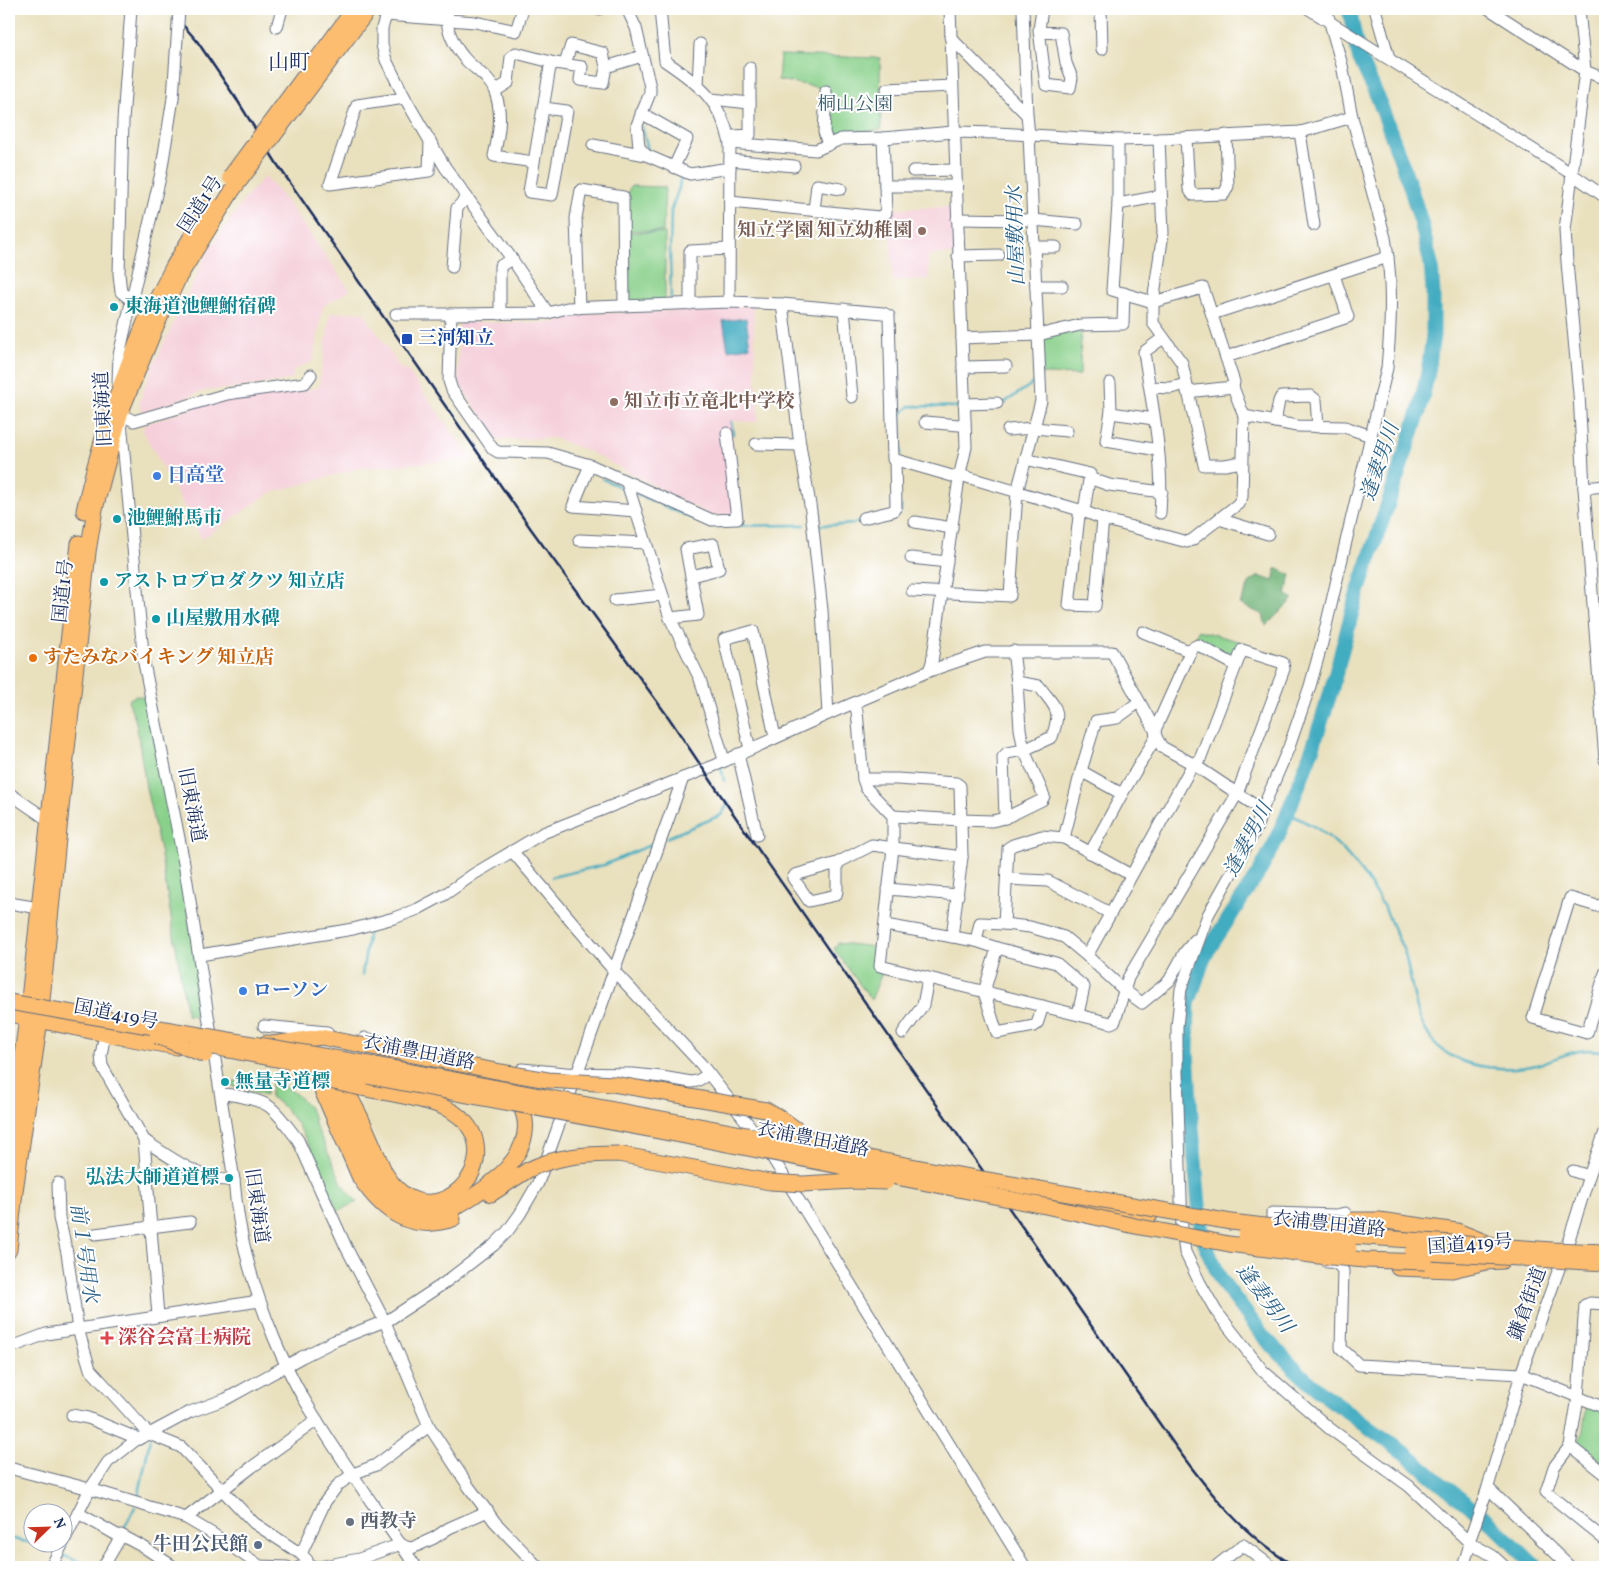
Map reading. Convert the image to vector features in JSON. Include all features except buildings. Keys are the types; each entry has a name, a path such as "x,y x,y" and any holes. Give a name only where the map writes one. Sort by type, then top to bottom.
{"highway":[{"name":"国道1号","path":"35,1002 88,552 95,509 120,414 151,323 173,267 225,183 354,9"},
{"name":"国道1号","path":"9,1250 34,1018 39,908 78,551 85,507 99,450 130,355 232,191 369,9"},
{"name":"国道419号","path":"9,997 212,1033"},
{"name":"衣浦豊田道路","path":"9,1002 158,1032 236,1052 930,1183 1352,1236 1605,1253"},
{"name":"衣浦豊田道路","path":"9,1008 380,1066 822,1149 1056,1200 1251,1237 1341,1248 1605,1265"},
{"name":"国道419号","path":"9,1014 104,1034 215,1053"},
{"name":"国道1号","path":"9,1155 10,1137 34,1018"},
{"path":"158,1032 203,1029 350,1051 494,1079 504,1084 515,1096 523,1113 525,1122 524,1136 518,1154 486,1188 462,1204 441,1213 417,1212 393,1198 383,1188 368,1167 338,1102 331,1092 298,1070 215,1053"},
{"name":"衣浦豊田道路","path":"158,1032 214,1058 361,1088 441,1105 456,1114 467,1124 475,1140 475,1164 470,1177 464,1186 448,1198 429,1202 414,1200 399,1191 385,1174 353,1102 344,1086 332,1072 317,1060 295,1048 212,1033"},
{"name":"衣浦豊田道路","path":"272,1044 321,1038 548,1080 614,1084 766,1110 785,1121 822,1149"},
{"name":"衣浦豊田道路","path":"318,1082 360,1178 369,1191 380,1203 405,1220 417,1223 431,1224 453,1219 466,1213 508,1182 528,1170 553,1160 593,1154 618,1154 770,1182 803,1184 853,1181 930,1183"},
{"path":"764,1144 952,1180"},
{"name":"衣浦豊田道路","path":"1056,1200 1102,1195 1483,1242"},
{"name":"国道419号","path":"1056,1200 1252,1231 1354,1264 1369,1267 1452,1270 1486,1262 1605,1253"},
{"name":"衣浦豊田道路","path":"1056,1200 1135,1226 1229,1244 1365,1260 1486,1262"},
{"name":"国道419号","path":"1252,1231 1309,1227 1345,1220 1370,1220 1456,1231 1500,1247 1605,1265"}],"street":[{"path":"131,9 123,121 118,274 121,292 131,300"},
{"name":"旧東海道","path":"178,9 173,98 161,173 119,355 118,391 144,663 200,954 242,1242 259,1300 286,1366 303,1399 416,1567"},
{"path":"277,27 282,9"},
{"path":"523,9 516,31 448,15 387,12 382,28 382,44 386,60 405,98 445,167 512,259 548,314"},
{"path":"627,9 636,28 650,87 650,93 637,125 639,147 646,155"},
{"path":"660,9 666,60 698,85 711,98 726,124 730,139 729,302"},
{"path":"929,671 966,446 950,9"},
{"path":"912,591 1010,596 1017,492 1041,401 1023,9"},
{"path":"1040,32 1061,33 1066,63 1072,78 1070,88 1046,85 1040,32 1042,9"},
{"path":"1101,9 1102,49"},
{"path":"1309,9 1572,174 1605,197"},
{"path":"1326,9 1332,24 1352,117 1388,257 1390,342 1387,368 1322,644 1310,686 1289,747 1262,810 1256,829 1208,915 1181,989 1177,1028 1181,1220 1185,1252 1200,1283 1216,1312 1263,1371 1329,1428 1409,1486 1505,1567"},
{"path":"1375,9 1386,56"},
{"path":"1489,9 1585,71 1605,79"},
{"path":"1579,9 1585,71 1566,230 1567,262 1579,394 1584,488 1605,760"},
{"path":"448,15 454,42 466,60 484,75 495,91 500,127 494,156 533,162"},
{"path":"950,36 1027,115"},
{"path":"698,85 700,44"},
{"path":"495,91 508,83 511,57 516,53 560,64 582,67 580,80 603,83 606,67 603,53 571,45 560,64 550,67 529,192 552,195 567,112 544,108"},
{"path":"606,67 642,56"},
{"path":"730,139 750,135 750,68"},
{"path":"887,89 952,86"},
{"path":"826,90 824,132 828,145"},
{"path":"405,98 357,105 330,184 429,171 430,141"},
{"path":"711,98 750,103"},
{"path":"641,113 687,139 674,167"},
{"path":"730,139 816,150 841,139 883,138 954,132 1118,140 1158,139 1300,132 1352,117"},
{"path":"1300,132 1314,225"},
{"path":"1186,138 1189,189 1193,195 1224,194 1228,186 1226,136"},
{"path":"730,202 882,216 886,213 883,138"},
{"path":"1158,139 1163,233 1153,302 1153,323 1182,363 1204,465 1224,465 1242,462"},
{"path":"895,459 1017,492 1187,542 1238,504 1242,497 1244,416 1233,387 1234,382 1203,288 1153,302 1112,290 1118,204 1118,140"},
{"path":"593,145 646,155 690,174 730,164 794,166"},
{"path":"913,171 955,170"},
{"path":"814,210 817,185 841,189"},
{"path":"885,186 956,186"},
{"path":"579,308 576,218 581,190 622,197 624,306"},
{"path":"1118,204 1161,196"},
{"path":"452,267 457,208 467,197"},
{"path":"957,219 1033,220 1078,224"},
{"path":"1034,247 1056,247"},
{"path":"690,304 690,251 729,249"},
{"path":"958,256 999,255"},
{"path":"1212,314 1388,257"},
{"path":"500,314 500,266 512,259"},
{"path":"1226,357 1348,317 1334,275"},
{"path":"1036,286 1062,286"},
{"path":"962,338 1038,335 1080,325 1123,324 1124,293"},
{"path":"396,314 548,314 567,308 729,302 782,304 883,313 889,316 896,507 894,511 863,518"},
{"path":"782,304 800,445 811,510 822,610 828,714"},
{"path":"844,309 852,397"},
{"path":"451,314 450,381 452,390 493,449 498,452 548,453 590,465 712,520 737,519 727,433"},
{"path":"1160,513 1162,492 1158,450 1144,352 1163,338"},
{"path":"963,367 1006,366"},
{"path":"120,414 134,421 227,394 305,383 311,375"},
{"path":"1110,383 1111,413 1106,441 1158,450"},
{"path":"1150,387 1233,387"},
{"path":"1275,422 1281,397 1312,396 1316,400 1318,427"},
{"path":"964,404 998,403"},
{"path":"1111,413 1154,419"},
{"path":"1244,416 1297,426 1345,427 1371,436"},
{"path":"925,422 959,425 965,423"},
{"path":"1008,430 1034,428 1067,431"},
{"path":"756,444 800,445"},
{"path":"1025,459 1090,474 1083,511 1079,516 1069,605 1095,606 1104,519"},
{"path":"590,465 573,506 636,511"},
{"path":"103,481 113,475 126,476"},
{"path":"1089,478 1110,485 1162,492"},
{"path":"627,483 670,618 700,678 724,760"},
{"path":"1584,488 1605,486"},
{"path":"1219,519 1268,534"},
{"path":"915,522 952,528"},
{"path":"579,540 646,543"},
{"path":"911,558 947,562"},
{"path":"670,618 698,615 691,576"},
{"path":"615,600 662,595"},
{"path":"750,749 724,639 753,631 775,737"},
{"path":"1143,632 1191,652"},
{"path":"1090,853 1155,734 1192,648 1198,645 1235,664"},
{"path":"893,816 893,848 880,966 1111,1023 1115,1021 1128,978 1237,794 1284,669 1283,662 1242,650 1200,759 1193,764 1088,956"},
{"path":"854,704 857,712 863,779 866,788 893,816 992,821 1005,818 1042,800 1044,796 1024,750 1020,729 1013,651"},
{"path":"200,954 352,928 394,918 418,909 544,833 683,778 929,671 985,652 1112,652 1162,748 1193,764 1262,810"},
{"path":"1005,818 1003,757 1007,753 1024,750 1052,737 1058,719 1057,710 1039,686 1017,682"},
{"path":"1064,838 1096,721 1117,718 1139,702"},
{"path":"738,754 757,835"},
{"path":"1081,772 1122,794"},
{"path":"52,1567 90,1489 108,1462 144,1436 190,1412 226,1399 334,1341 385,1322 444,1284 494,1245 507,1232 538,1183 683,778"},
{"path":"863,779 956,783 960,786 962,857 952,937"},
{"path":"9,793 48,820"},
{"path":"1004,924 1008,848 1012,845 1042,836 1064,838 1131,875"},
{"path":"837,863 872,845 962,857"},
{"path":"512,851 614,970 709,1074 764,1144 1025,1567"},
{"path":"1007,880 1048,881 1110,913"},
{"path":"888,889 958,894"},
{"path":"1605,904 1597,906 1570,898 1533,1018 1587,1033 1605,973"},
{"path":"9,903 39,908"},
{"path":"976,942 980,923 1030,927 1064,937 1088,956 1124,990 1142,1003 1170,981 1186,952 1200,934"},
{"path":"885,925 976,942 1056,963 1084,986 1078,1014"},
{"path":"997,948 984,992 997,1033 1034,1026 1037,1024 1043,1006"},
{"path":"903,1033 923,1005 928,979"},
{"path":"1157,991 1181,989"},
{"path":"264,1026 346,1035 523,1069 633,1074 691,1082 697,1081 709,1074"},
{"path":"104,1034 101,1055 102,1066 144,1140 158,1316"},
{"path":"221,1094 232,1094 269,1105 298,1140 346,1247 385,1322 429,1426 469,1487 495,1522 538,1567"},
{"name":"鎌倉街道","path":"1470,1539 1488,1489 1521,1374 1605,1132"},
{"path":"144,1140 173,1160 207,1176 224,1181 234,1180"},
{"path":"1573,1171 1589,1176"},
{"path":"58,1183 60,1218 68,1253 78,1329 90,1369 144,1436"},
{"path":"1272,1224 1272,1213 1336,1215 1345,1213"},
{"path":"95,1234 190,1222"},
{"path":"1272,1242 1271,1254 1286,1258 1334,1262 1340,1265 1343,1271 1341,1348 1359,1364 1521,1374 1605,1408"},
{"path":"9,1348 46,1334 259,1300"},
{"path":"1605,1304 1590,1303 1585,1305 1578,1397 1570,1446 1554,1467 1546,1492 1605,1540"},
{"path":"72,1415 88,1418 180,1447 254,1523 301,1554 307,1560 308,1567"},
{"path":"186,1518 317,1420"},
{"path":"301,1554 325,1502 338,1485 353,1474 376,1465 429,1426"},
{"path":"1570,1446 1605,1474"},
{"path":"9,1468 90,1489 186,1518 260,1566 287,1567"},
{"path":"1488,1489 1570,1567"},
{"path":"299,1567 319,1567 359,1559 401,1544 406,1548 412,1548 434,1538 449,1528 488,1511"},
{"path":"78,1513 145,1548 174,1567"},
{"path":"103,1567 119,1536"},
{"path":"1463,1567 1470,1539"},
{"path":"1215,1567 1244,1545 1272,1567"}],"shaded area":[{"path":"265,176 287,202 350,290 323,306 313,361 293,370 293,379 238,388 207,390 143,412 139,403 152,368 209,249 245,199"},
{"name":"知立学園 知立幼稚園","path":"954,207 955,254 928,255 929,279 892,281 890,209"},
{"name":"知立市立竜北中学校","path":"753,306 758,418 756,422 731,421 733,514 712,516 590,452 554,438 498,440 460,386 458,378 459,324 465,322 552,323 583,314 675,311 675,308"},
{"path":"363,312 402,370 405,367 472,459 360,468 270,493 202,539 143,431 144,425 212,401 319,388 330,313"}],"green space":[{"name":"桐山公園","path":"780,55 880,58 881,130 827,134 829,89 778,80"},
{"path":"631,186 665,187 663,232 628,230 628,192"},
{"path":"625,232 665,233 665,300 627,303"},
{"path":"1081,329 1080,375 1041,374 1042,337"},
{"path":"1276,568 1291,575 1286,594 1293,599 1266,626 1263,615 1240,604 1250,582 1259,576 1273,581"},
{"path":"1198,630 1242,642 1234,657 1195,637"},
{"path":"136,696 145,697 147,700 177,848 204,1014 202,1017 187,1015 160,850 146,788 136,722 128,700"},
{"path":"838,943 877,947 875,971 882,973 871,1000 834,949"},
{"path":"238,1080 260,1084 267,1082 266,1095 229,1084"},
{"path":"273,1080 303,1100 312,1112 315,1119 313,1120 343,1185 357,1202 338,1211 319,1165 301,1131 292,1117 270,1097"},
{"path":"1587,1404 1605,1408 1605,1464 1578,1442 1582,1435"}],"water":[{"path":"746,318 750,347 728,350 723,321"}],"waterway":[{"name":"逢妻男川","path":"1349,9 1359,57 1378,98 1421,222 1431,264 1433,335 1428,372 1419,412 1355,601 1331,691 1313,747 1277,839 1261,869 1207,952 1188,1004 1187,1050 1201,1227 1206,1247 1221,1280 1264,1337 1296,1370 1320,1392 1407,1455 1488,1520 1536,1567"},
{"path":"642,126 648,150"},
{"path":"671,301 671,210 679,188 681,175"},
{"name":"山屋敷用水","path":"1001,405 1035,382"},
{"name":"山屋敷用水","path":"901,454 900,415 910,406 958,407"},
{"path":"731,422 733,434"},
{"name":"山屋敷用水","path":"603,479 623,488"},
{"name":"山屋敷用水","path":"637,494 710,526 804,525"},
{"name":"山屋敷用水","path":"893,516 898,515 901,511 901,506"},
{"name":"山屋敷用水","path":"817,525 844,525 861,522"},
{"path":"721,767 724,781"},
{"path":"666,838 721,815 729,802"},
{"path":"1288,811 1295,817 1318,829 1339,846 1357,866 1373,889 1387,913 1404,951 1421,1020 1428,1034 1438,1046 1452,1056 1471,1064 1504,1068 1536,1065 1578,1051 1596,1050 1605,1052"},
{"path":"552,877 604,865 655,843"},
{"path":"362,975 369,930"},
{"name":"前１号用水","path":"138,1499 150,1439"},
{"name":"前１号用水","path":"122,1532 135,1507"},
{"path":"9,1538 22,1541"},
{"path":"62,1555 93,1567"}],"tunnel":[{"path":"1008,1191 1053,1199"}],"railway":[{"path":"169,9 197,41 237,100"},
{"path":"234,95 277,164 531,529 669,718 730,809 1176,1447 1216,1498 1245,1529 1279,1556 1297,1567"}],"place":[{"name":"知立学園 知立幼稚園","path":"922,231"},
{"name":"東海道池鯉鮒宿碑","path":"114,307"},
{"name":"三河知立","path":"407,339"},
{"name":"知立市立竜北中学校","path":"614,402"},
{"name":"日高堂","path":"157,476"},
{"name":"池鯉鮒馬市","path":"117,519"},
{"name":"アストロプロダクツ 知立店","path":"104,582"},
{"name":"山屋敷用水碑","path":"156,619"},
{"name":"すたみなバイキング 知立店","path":"33,658"},
{"name":"ローソン","path":"243,991"},
{"name":"無量寺道標","path":"225,1082"},
{"name":"弘法大師道道標","path":"229,1178"},
{"name":"深谷会富士病院","path":"107,1338"},
{"name":"西教寺","path":"350,1522"},
{"name":"牛田公民館","path":"258,1545"}],"district":[{"name":"山町","path":"289,63"}]}
